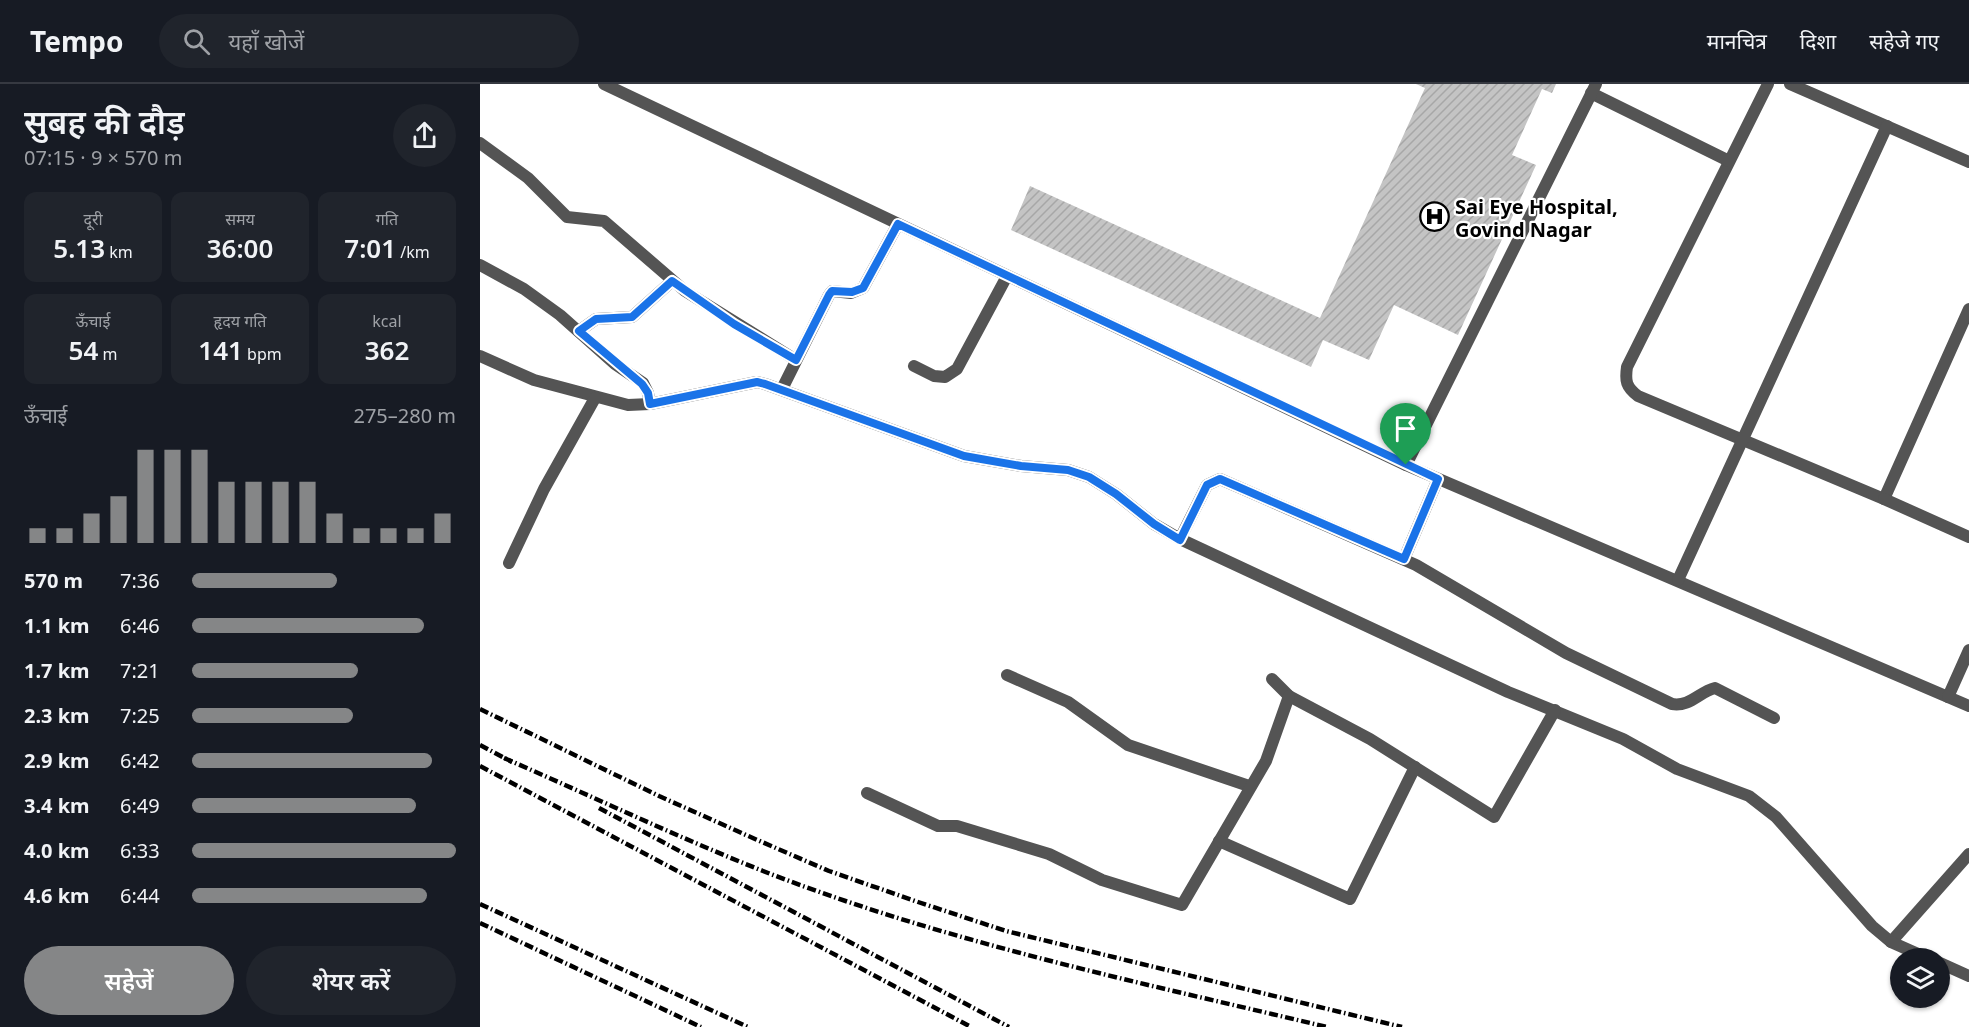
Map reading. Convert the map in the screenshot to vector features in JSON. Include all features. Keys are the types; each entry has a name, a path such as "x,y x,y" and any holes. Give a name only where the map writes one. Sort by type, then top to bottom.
{"street":[{"path":"604,84 1406,465 1969,706"},
{"path":"1768,84 1627,367 1625,379 1628,389 1638,396 1969,537"},
{"path":"1790,84 1969,162"},
{"path":"1406,465 1594,89 1729,162"},
{"path":"1678,580 1887,126"},
{"path":"480,143 528,178 567,217 576,220 596,219 615,228 672,281 734,324 796,360"},
{"path":"782,389 829,295 832,291 852,292 863,288 898,224"},
{"path":"480,265 524,289 579,331 642,384 648,393 650,404"},
{"path":"914,366 934,376 945,377 957,369 1007,276"},
{"path":"579,331 596,319 632,317 672,281"},
{"path":"1884,499 1969,309"},
{"path":"480,356 517,374 595,398 628,405 650,404 757,382 782,389 964,456 1021,466 1068,470 1089,477 1180,540 1508,692 1623,739 1677,769 1729,786 1764,806 1872,926 1891,942 1904,948"},
{"path":"509,563 544,489 595,398"},
{"path":"1180,540 1207,485 1220,479 1404,559 1566,653 1672,704 1689,702 1715,688 1774,718"},
{"path":"1404,559 1438,479"},
{"path":"1948,697 1969,650"},
{"path":"1007,675 1068,702 1128,745 1249,786"},
{"path":"1272,679 1289,696 1370,738 1494,817 1555,710"},
{"path":"867,793 938,826 957,826 1049,854 1102,880 1182,905 1249,786 1266,761 1289,696"},
{"path":"1219,841 1350,899 1415,767"},
{"path":"1891,942 1969,854"},
{"path":"1950,967 1969,976"}],"building":[{"path":"1416,84 1556,84 1552,93 1542,89 1512,155 1536,165 1458,335 1394,305 1369,360 1323,340 1311,367 1011,230 1030,186 1320,318 1425,88"}],"railway":[{"path":"480,709 659,796 755,839 829,871 918,902 1006,931 1402,1027"},
{"path":"480,745 512,762"},
{"path":"504,758 758,869 897,918 1040,958 1327,1027"},
{"path":"480,766 971,1027"},
{"path":"599,808 1009,1027"},
{"path":"480,904 748,1027"},
{"path":"480,923 701,1027"}],"place":[{"name":"Sai Eye Hospital, Govind Nagar","path":"1434,217"}],"route":[{"path":"898,224 1406,465 1438,479 1404,559 1220,479 1213,480 1207,485 1180,540 1154,524 1103,484 1089,477 1068,470 1021,466 964,456 765,384 757,382 650,404 648,393 642,384 615,364 579,331 596,319 606,317 624,320 632,317 672,281 734,324 796,360 832,291 852,292 863,288 898,224"}]}
